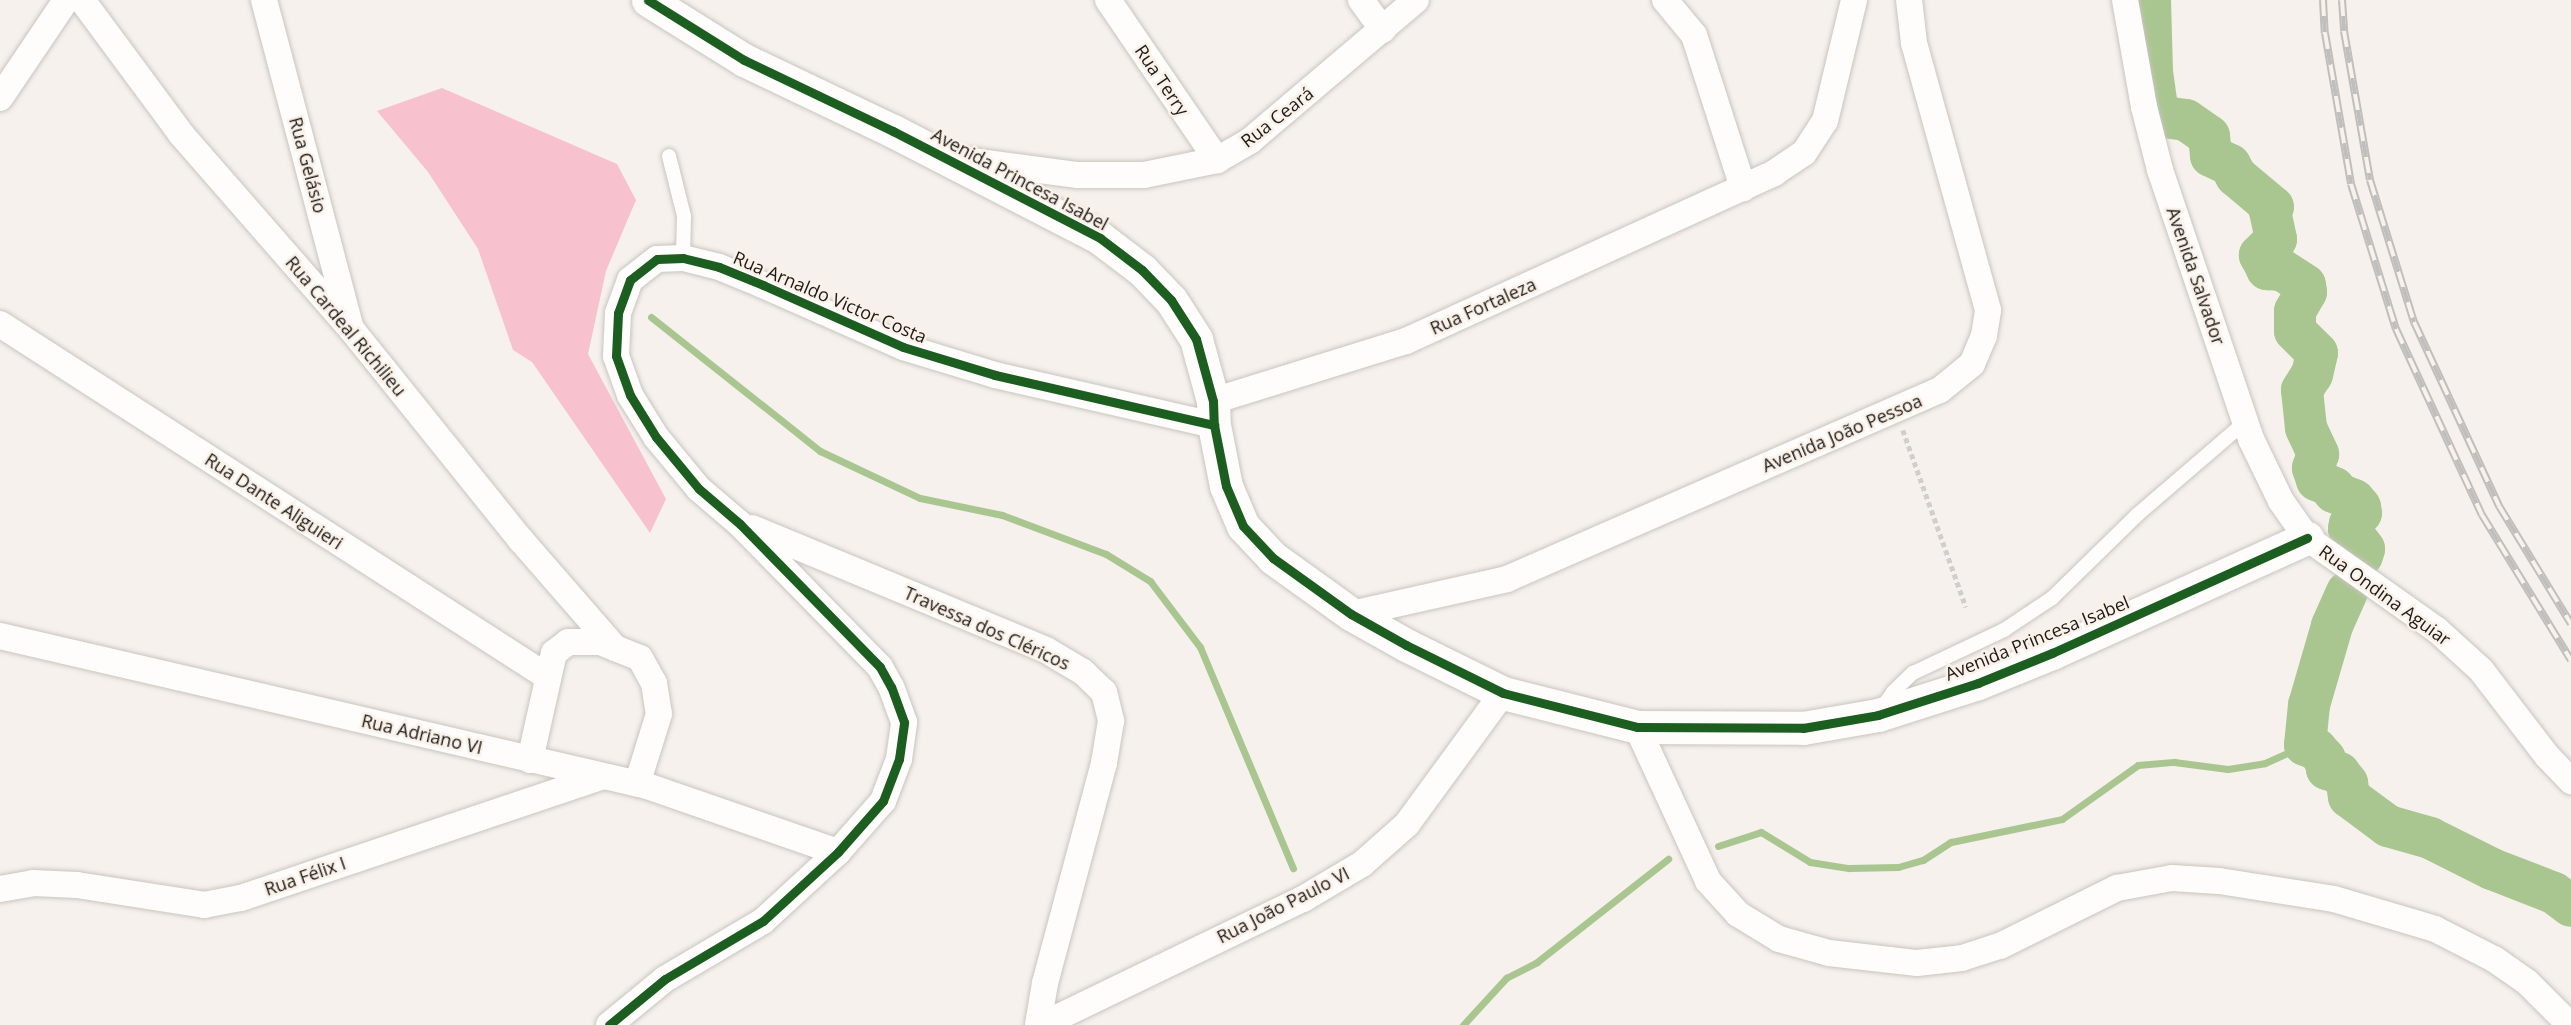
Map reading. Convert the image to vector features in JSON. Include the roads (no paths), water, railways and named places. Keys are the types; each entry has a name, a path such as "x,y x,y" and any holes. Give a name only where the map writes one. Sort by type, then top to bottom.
{"street":[{"path":"0,98 66,0"},
{"name":"Rua Cardeal Richilieu","path":"82,0 181,134 352,330 521,540 615,648"},
{"name":"Rua Gelásio","path":"264,0 352,330"},
{"name":"Avenida Princesa Isabel","path":"648,0 744,60 1100,237 1142,270 1171,300 1196,339 1214,413 1226,486 1243,526 1273,558 1351,614 1503,693 1637,727 1803,729 1878,715 1978,683 2052,653 2306,538"},
{"name":"Rua Terry","path":"1108,0 1217,160"},
{"path":"1361,0 1383,30"},
{"name":"Rua Ceará","path":"943,157 1078,175 1144,174 1217,160 1251,140 1416,0"},
{"path":"1665,0 1694,35 1743,188"},
{"name":"Rua Fortaleza","path":"1214,413 1406,341 1774,173 1804,153 1825,121 1853,0"},
{"name":"Avenida João Pessoa","path":"1351,614 1507,579 1940,390 1972,364 1984,336 1987,310 1914,43 1909,0"},
{"name":"Avenida Salvador","path":"2125,0 2144,107 2160,170 2245,422 2281,501 2306,538"},
{"name":"Rua Arnaldo Victor Costa","path":"609,1025 665,979 763,921 838,852 883,801 899,760 904,722 880,667 740,524 699,489 656,438 630,396 616,356 618,313 630,280 657,259 683,258 719,267 903,347 995,375 1214,413"},
{"name":"Rua Dante Aliguieri","path":"0,324 548,677"},
{"name":"Travessa dos Cléricos","path":"740,524 1046,650 1083,672 1104,692 1111,721 1104,763 1045,983 1040,1025"},
{"name":"Rua Ondina Aguiar","path":"2306,538 2437,630 2481,670 2547,756 2571,781"},
{"name":"Rua Adriano VI","path":"0,636 637,784 838,852"},
{"path":"530,760 554,653 568,642 600,642 640,658 654,682 659,714 637,784"},
{"name":"Rua João Paulo VI","path":"1040,1025 1303,899 1362,864 1407,824 1503,693"},
{"path":"1637,727 1708,881 1738,914 1779,939 1829,953 1917,963 1962,958 2000,946 2117,888 2172,878 2219,881 2334,898 2435,929 2494,959 2527,982 2570,1025"},
{"name":"Rua Félix I","path":"0,889 33,883 77,885 204,905 241,898 601,777"}],"lane":[{"path":"669,156 684,216 683,258"},
{"path":"1878,715 1893,692 1913,673 2004,630 2052,598 2137,515 2245,422"}],"waterway":[{"path":"2150,0 2152,72 2157,109 2164,117 2186,120 2209,136 2211,156 2230,165 2236,176 2273,207 2270,211 2276,239 2260,255 2267,269 2282,270 2305,285 2306,292 2295,311 2295,331 2317,353 2312,374 2302,390 2306,428 2318,454 2313,468 2317,480 2334,488 2334,492 2354,500 2360,507 2361,513 2350,524 2349,529 2364,549 2362,556"},
{"path":"651,317 820,451 920,498 1002,515 1106,554 1150,581 1200,647 1293,868"},
{"path":"2347,592 2332,626 2309,705 2305,745 2316,749 2325,759 2327,769 2339,773 2347,783 2349,797 2388,826 2430,838 2492,869 2554,893 2571,906"},
{"path":"1718,846 1761,832 1810,862 1849,868 1898,867 1923,860 1951,842 2062,819 2138,765 2174,762 2228,769 2265,763 2305,745"},
{"path":"1463,1025 1506,978 1537,962 1668,859"}],"railway":[{"path":"2323,0 2325,33 2351,184 2396,329 2482,515 2571,660"},
{"path":"2342,0 2344,31 2370,180 2414,322 2499,506 2571,624"}]}
